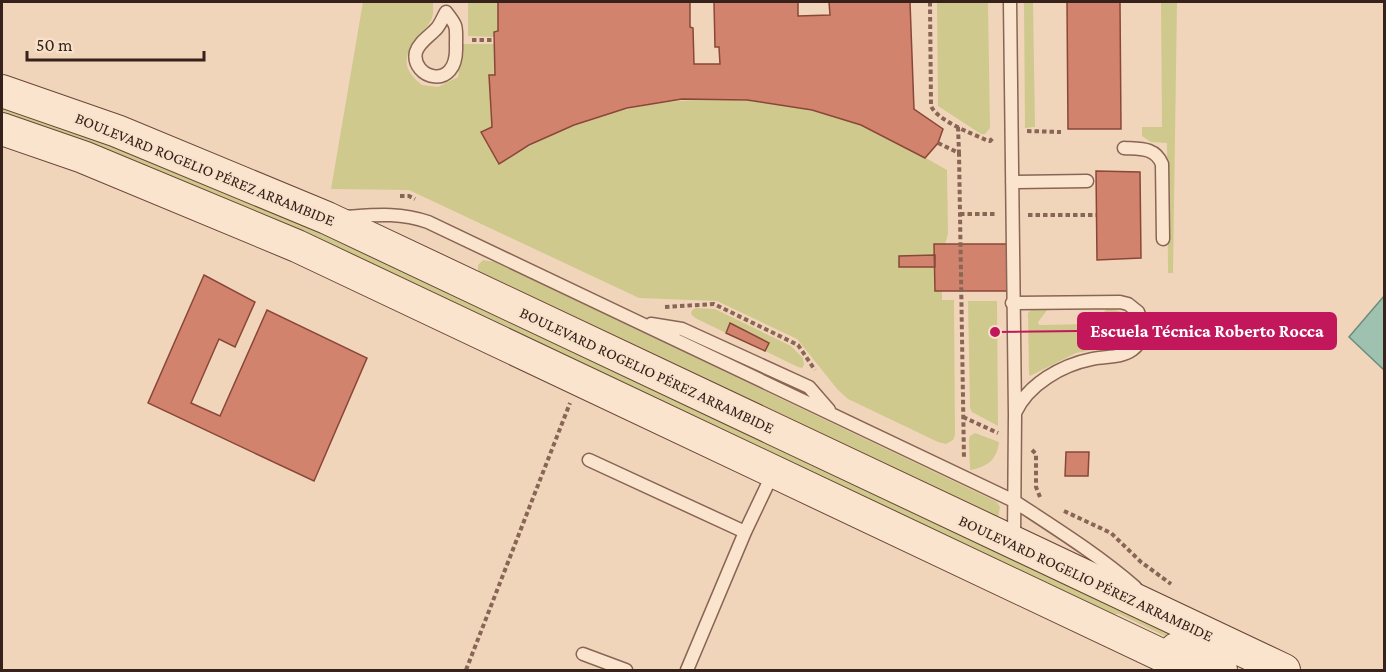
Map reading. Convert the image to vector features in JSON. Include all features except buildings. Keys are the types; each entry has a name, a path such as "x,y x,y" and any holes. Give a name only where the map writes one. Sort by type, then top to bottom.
{"main road":[{"name":"BOULEVARD ROGELIO PÉREZ ARRAMBIDE","path":"2,91 117,131 327,218 1270,666"},
{"path":"2,129 83,157 297,246 1193,670"},
{"path":"1082,618 1121,624 1221,670"}],"lane":[{"path":"1010,2 1015,414 1014,544"},
{"path":"446,7 455,23 456,63 447,73 435,77 419,68 416,56 420,45 437,27 446,7"},
{"path":"1124,148 1150,150 1159,157 1162,164 1163,239"},
{"path":"1012,182 1088,181"},
{"path":"327,218 396,214 419,219 834,415 1014,501 1115,570 1172,619"},
{"path":"1012,303 1119,302 1128,304 1138,312 1143,330 1142,339 1138,345 1126,354 1092,359 1051,375 1024,396 1015,414"},
{"path":"590,460 745,532"},
{"path":"687,670 773,472"},
{"path":"583,654 626,670"}],"path":[{"path":"930,2 931,106 937,114 958,127 990,141 993,139 994,131"},
{"path":"954,458 964,463 958,127"},
{"path":"1023,131 1061,132"},
{"path":"938,143 959,153"},
{"path":"398,196 409,196 420,201"},
{"path":"960,214 999,214"},
{"path":"1026,215 1096,215"},
{"path":"661,307 714,304 798,345 821,378"},
{"path":"466,670 579,380"},
{"path":"963,417 1000,434"},
{"path":"1026,448 1036,454 1036,487 1040,497 1045,501"},
{"path":"1055,506 1111,533 1141,562 1174,587"}],"shaded area":[{"path":"363,2 433,2 432,18 413,44 407,59 412,75 422,85 438,87 458,77 463,44 494,44 495,75 489,75 492,127 481,133 499,164 567,129 601,117 635,107 707,100 782,105 833,116 884,136 947,170 948,234 945,244 934,244 935,255 899,256 899,267 935,267 935,290 942,291 942,300 954,300 955,435 953,440 946,444 938,442 848,399 797,339 717,301 639,298 409,190 331,189"},
{"path":"468,2 498,2 498,31 494,32 494,37 468,36"},
{"path":"937,2 988,2 990,128 985,134 981,134 938,106"},
{"path":"1024,2 1033,2 1035,127 1025,128"},
{"path":"1161,2 1177,2 1173,273 1168,273 1167,143 1151,142 1142,136 1142,127 1162,127"},
{"path":"2,104 133,149 309,223 1232,663 1229,667 1119,614 1092,613 2,119"},
{"path":"483,260 495,262 997,502 1000,507 998,518 478,273 478,265"},
{"path":"1384,296 1384,370 1349,337"},
{"path":"968,301 997,301 998,426 972,412 970,408"},
{"path":"696,308 715,309 791,346 803,358 804,365 802,368 798,367 765,351 769,343 730,324 726,333 695,318 691,314"},
{"path":"1032,309 1048,309 1038,322 1039,325 1090,324 1107,309 1119,311 1129,319 1131,336 1121,345 1076,353 1030,376 1028,313"},
{"path":"975,433 999,442 996,454 990,462 970,470 969,440 970,436"}],"place":[{"name":"Escuela Técnica Roberto Rocca","path":"995,332"}]}
